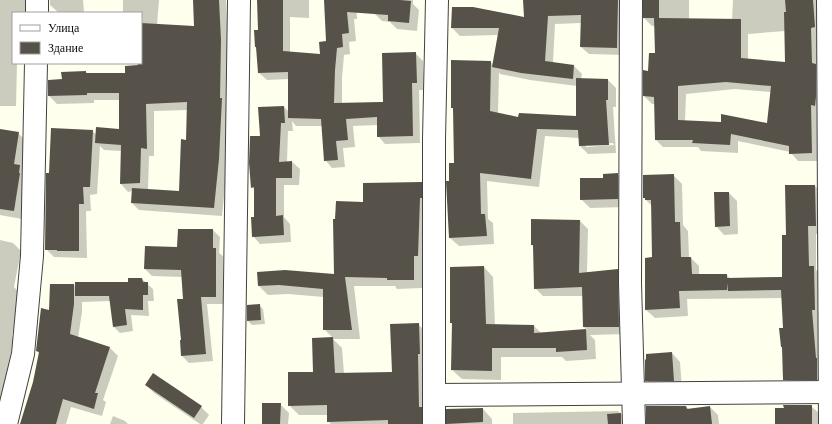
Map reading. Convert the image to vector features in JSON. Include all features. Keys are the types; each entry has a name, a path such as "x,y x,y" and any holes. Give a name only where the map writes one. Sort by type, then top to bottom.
{"street":[{"path":"37,0 37,12"},
{"path":"233,424 239,0"},
{"path":"434,424 434,139 437,0"},
{"path":"631,0 630,283 634,424"},
{"path":"828,0 830,424"},
{"path":"6,424 23,354 32,256 36,64"},
{"path":"435,395 831,392"}],"building":[{"path":"193,0 219,0 221,40 220,98 222,98 219,159 214,208 131,203 132,188 179,191 181,139 186,140 187,102 146,104 147,149 141,148 140,183 120,184 121,145 95,143 96,127 119,129 119,93 87,93 87,95 48,96 48,80 62,79 61,72 86,71 86,73 125,73 125,66 142,64 142,23 194,26"},
{"path":"257,0 283,0 283,51 320,54 319,42 326,41 324,0 411,1 409,23 388,21 388,15 347,12 349,33 342,34 343,47 337,48 334,103 383,102 382,53 416,52 417,83 412,83 413,136 377,137 377,117 346,119 348,140 336,141 338,160 324,161 321,119 288,118 288,72 258,73 254,30 258,30"},
{"path":"523,0 618,0 617,48 580,47 581,15 548,16 545,61 574,65 573,79 521,73 492,67 499,28 451,28 452,7 473,7 524,17"},
{"path":"643,0 659,0 659,18 741,19 741,58 785,62 785,0 813,0 815,27 811,28 812,63 816,64 816,97 815,106 811,105 812,153 789,154 789,146 731,134 730,145 692,143 693,140 655,140 654,97 643,96 643,70 648,71 649,53 655,53 654,18 643,18","holes":["726,82 771,86 767,123 721,114 721,122 678,120 678,86"]},
{"path":"451,60 491,61 490,111 518,117 519,113 576,116 576,78 608,79 608,100 606,100 609,145 579,146 578,130 537,129 531,179 480,173 481,214 485,214 487,236 449,238 446,181 449,181 449,163 454,163 453,108 451,108"},
{"path":"284,106 285,123 281,123 279,162 292,161 292,178 276,178 276,216 283,215 284,235 252,237 251,217 254,217 254,187 251,188 249,163 250,136 260,136 258,107"},
{"path":"51,128 93,130 90,187 83,187 84,204 79,204 79,251 45,250 46,173 49,173"},
{"path":"0,129 19,132 14,164 20,165 20,173 14,211 0,209"},
{"path":"618,173 618,199 580,200 580,178 603,178 603,174"},
{"path":"674,174 675,222 680,222 681,257 691,257 692,274 727,274 727,278 782,277 782,235 786,235 785,185 815,185 816,226 808,226 809,266 814,266 815,310 812,310 817,358 817,380 783,380 782,347 779,328 783,328 781,290 728,291 727,283 727,290 679,291 680,308 645,310 645,258 652,257 651,200 645,200 645,198 643,198 643,175"},
{"path":"422,182 418,256 414,256 414,280 345,277 352,330 323,330 323,289 279,285 258,286 257,272 285,270 334,274 333,219 335,219 336,201 363,202 363,183"},
{"path":"714,192 729,192 730,226 715,227"},
{"path":"531,219 580,220 579,273 618,269 619,327 583,327 582,287 534,289"},
{"path":"178,229 213,229 213,248 216,248 216,297 201,297 206,354 181,356 177,299 183,299 181,270 144,269 145,246 177,247"},
{"path":"484,266 486,324 534,325 534,333 586,329 587,350 556,352 556,348 492,348 492,371 451,370 452,323 450,323 450,267"},
{"path":"128,278 142,278 143,282 148,282 148,295 143,295 143,310 125,309 127,325 113,327 109,296 75,296 75,282 128,282"},
{"path":"50,284 74,284 74,304 70,334 110,347 95,393 98,393 94,409 63,399 56,424 20,424 33,382 39,352 36,351 41,308 49,310"},
{"path":"260,304 261,320 247,321 247,305"},
{"path":"419,323 419,407 422,407 422,424 388,424 388,420 327,422 327,405 288,406 288,372 313,372 312,338 333,337 335,373 392,372 390,324"},
{"path":"672,352 674,381 645,381 646,354"},
{"path":"153,373 202,406 194,418 145,385"},
{"path":"262,403 281,403 280,424 262,424"},
{"path":"783,405 812,405 812,424 775,424 775,408 784,408"},
{"path":"646,406 686,406 687,409 710,406 712,424 646,424"},
{"path":"483,408 483,422 446,424 446,409"},
{"path":"621,413 621,424 608,424 607,414"}]}
